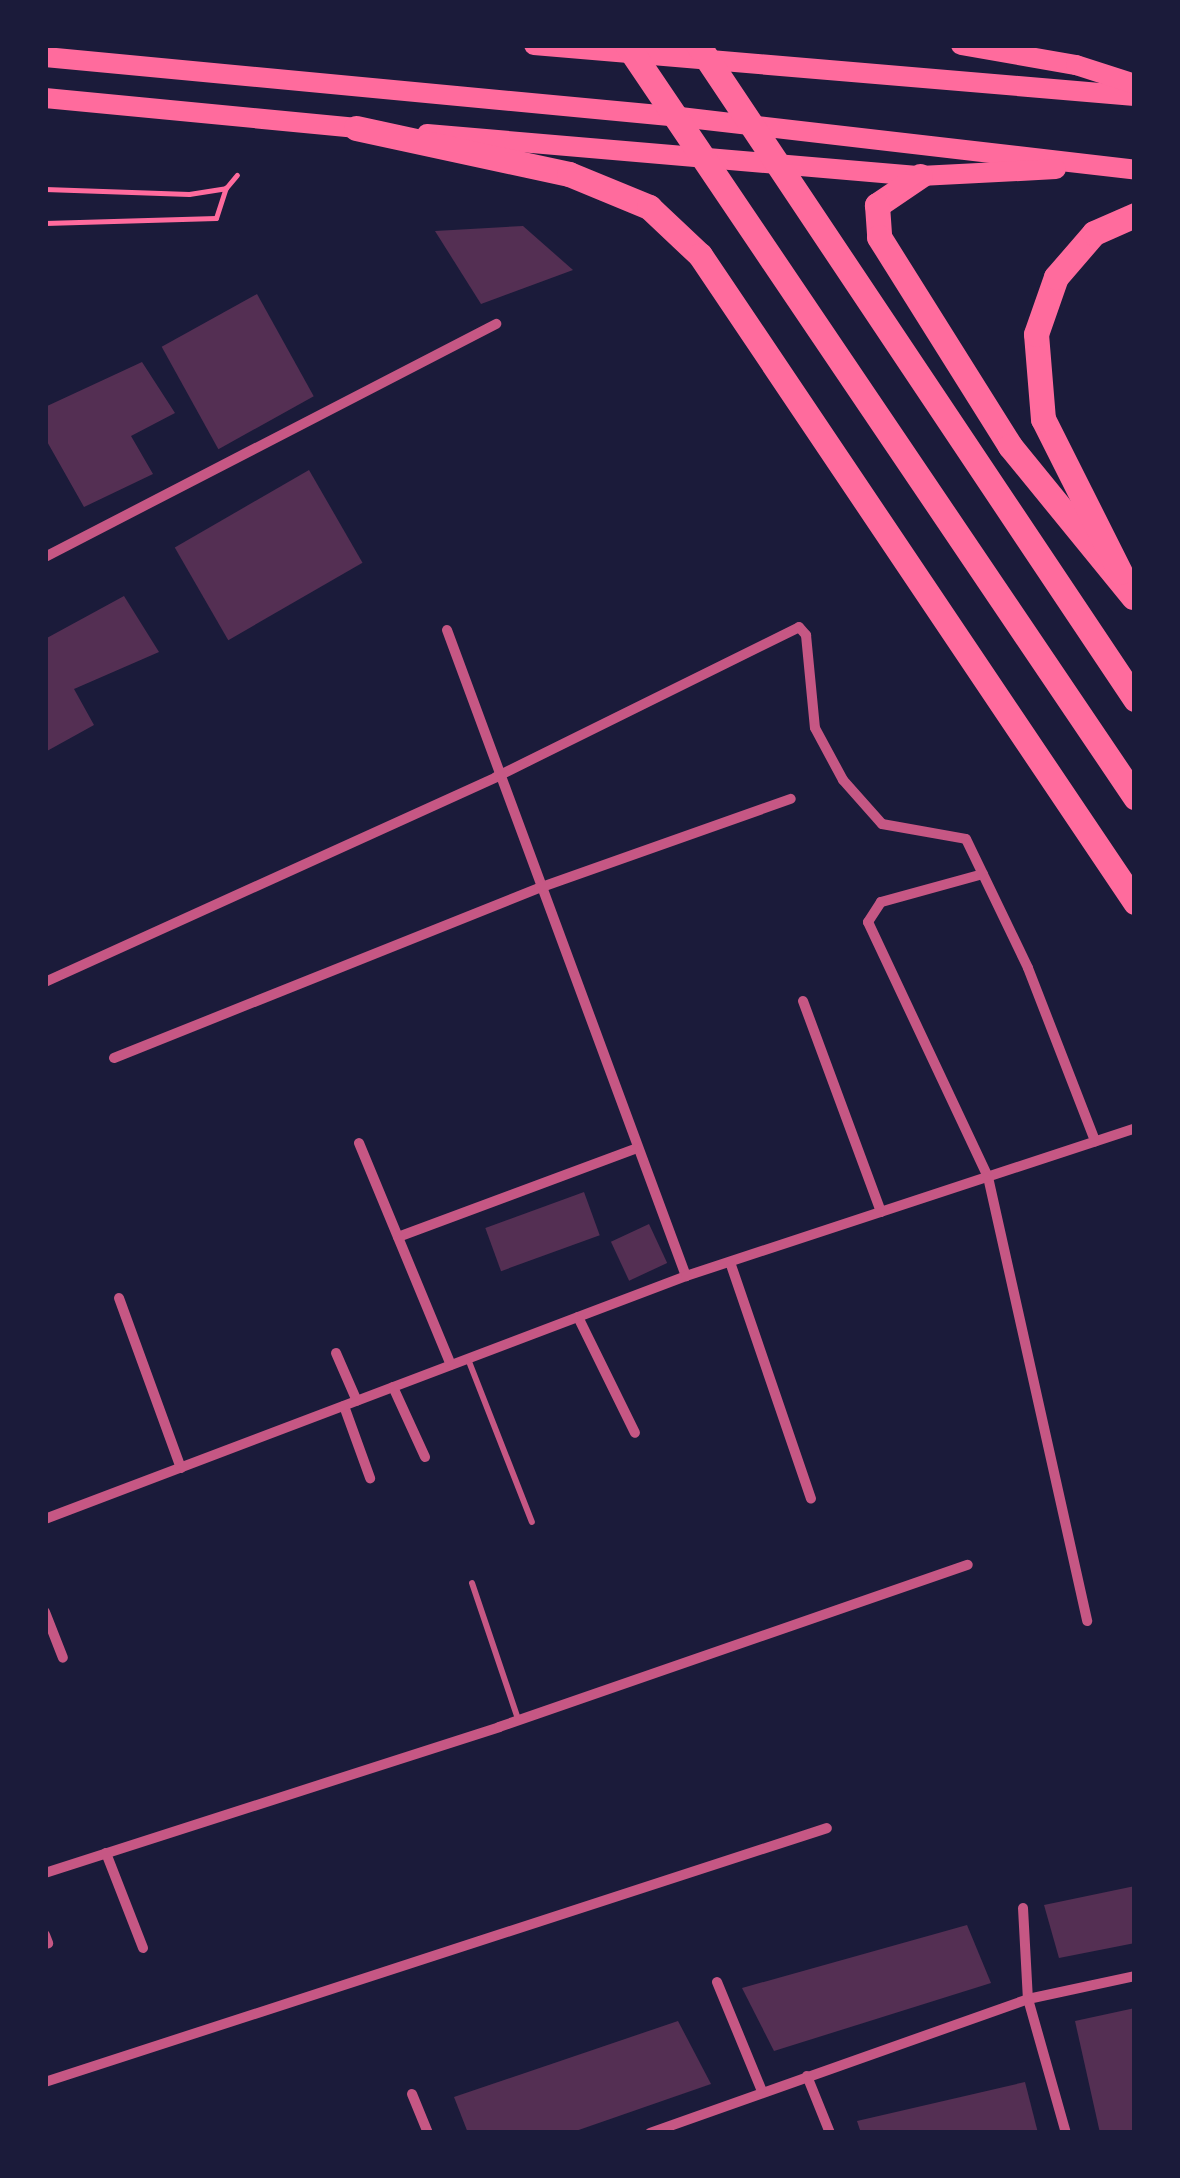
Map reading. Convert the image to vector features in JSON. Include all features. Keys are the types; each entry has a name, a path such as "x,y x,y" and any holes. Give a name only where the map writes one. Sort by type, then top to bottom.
{"highway":[{"path":"627,45 1135,797"},
{"path":"698,45 1135,699"},
{"path":"356,128 569,174 648,207 700,256 900,560 1135,902"},
{"path":"920,176 877,205 879,237 1010,446 1134,598"},
{"path":"1134,598 1043,419 1036,334 1056,277 1094,233 1135,215"}],"main road":[{"path":"534,45 1135,96"},
{"path":"962,45 1076,65 1135,84"},
{"path":"45,57 387,87 1135,170"},
{"path":"45,98 920,176 1002,176 1088,165"}],"street":[{"path":"45,556 496,324"},
{"path":"447,630 496,777 686,1276"},
{"path":"45,982 496,777 793,630 806,635 815,728 844,780 882,824 966,839 1028,968 1096,1141"},
{"path":"114,1058 539,888 791,799"},
{"path":"982,874 881,902 868,922 988,1177 1087,1621"},
{"path":"804,1001 882,1212"},
{"path":"45,1519 686,1276 1135,1128"},
{"path":"359,1143 451,1366"},
{"path":"398,1237 638,1148"},
{"path":"730,1262 811,1498"},
{"path":"118,1298 181,1468"},
{"path":"578,1317 635,1433"},
{"path":"336,1352 357,1401"},
{"path":"394,1387 425,1457"},
{"path":"344,1406 370,1478"},
{"path":"45,1873 518,1720 968,1565"},
{"path":"45,1612 63,1658"},
{"path":"45,2082 827,1828"},
{"path":"106,1853 143,1948"},
{"path":"1022,1908 1028,2000 1066,2133"},
{"path":"650,2133 1028,2000 1135,1976"},
{"path":"718,1982 762,2091"},
{"path":"808,2076 830,2133"},
{"path":"412,2094 428,2133"}],"lane":[{"path":"468,1359 532,1522"},
{"path":"472,1583 518,1720"}],"path":[{"path":"45,223 216,218 226,188 237,175"},
{"path":"45,189 190,194 226,188"}],"building":[{"path":"523,226 573,270 481,304 435,231"},
{"path":"257,294 314,396 218,449 162,347"},
{"path":"142,362 175,413 131,436 153,474 84,507 45,438 45,407"},
{"path":"309,470 363,563 228,640 175,548"},
{"path":"124,596 159,652 74,689 94,725 47,751 45,639"},
{"path":"584,1192 600,1235 501,1271 485,1228"},
{"path":"649,1224 667,1263 629,1281 611,1242"},
{"path":"1135,1886 1135,1943 1059,1958 1044,1905"},
{"path":"967,1925 991,1983 774,2051 742,1988"},
{"path":"1135,2008 1135,2133 1100,2133 1075,2021"},
{"path":"678,2021 711,2084 570,2133 468,2133 454,2097"},
{"path":"1025,2082 1038,2133 861,2133 857,2121"}]}
